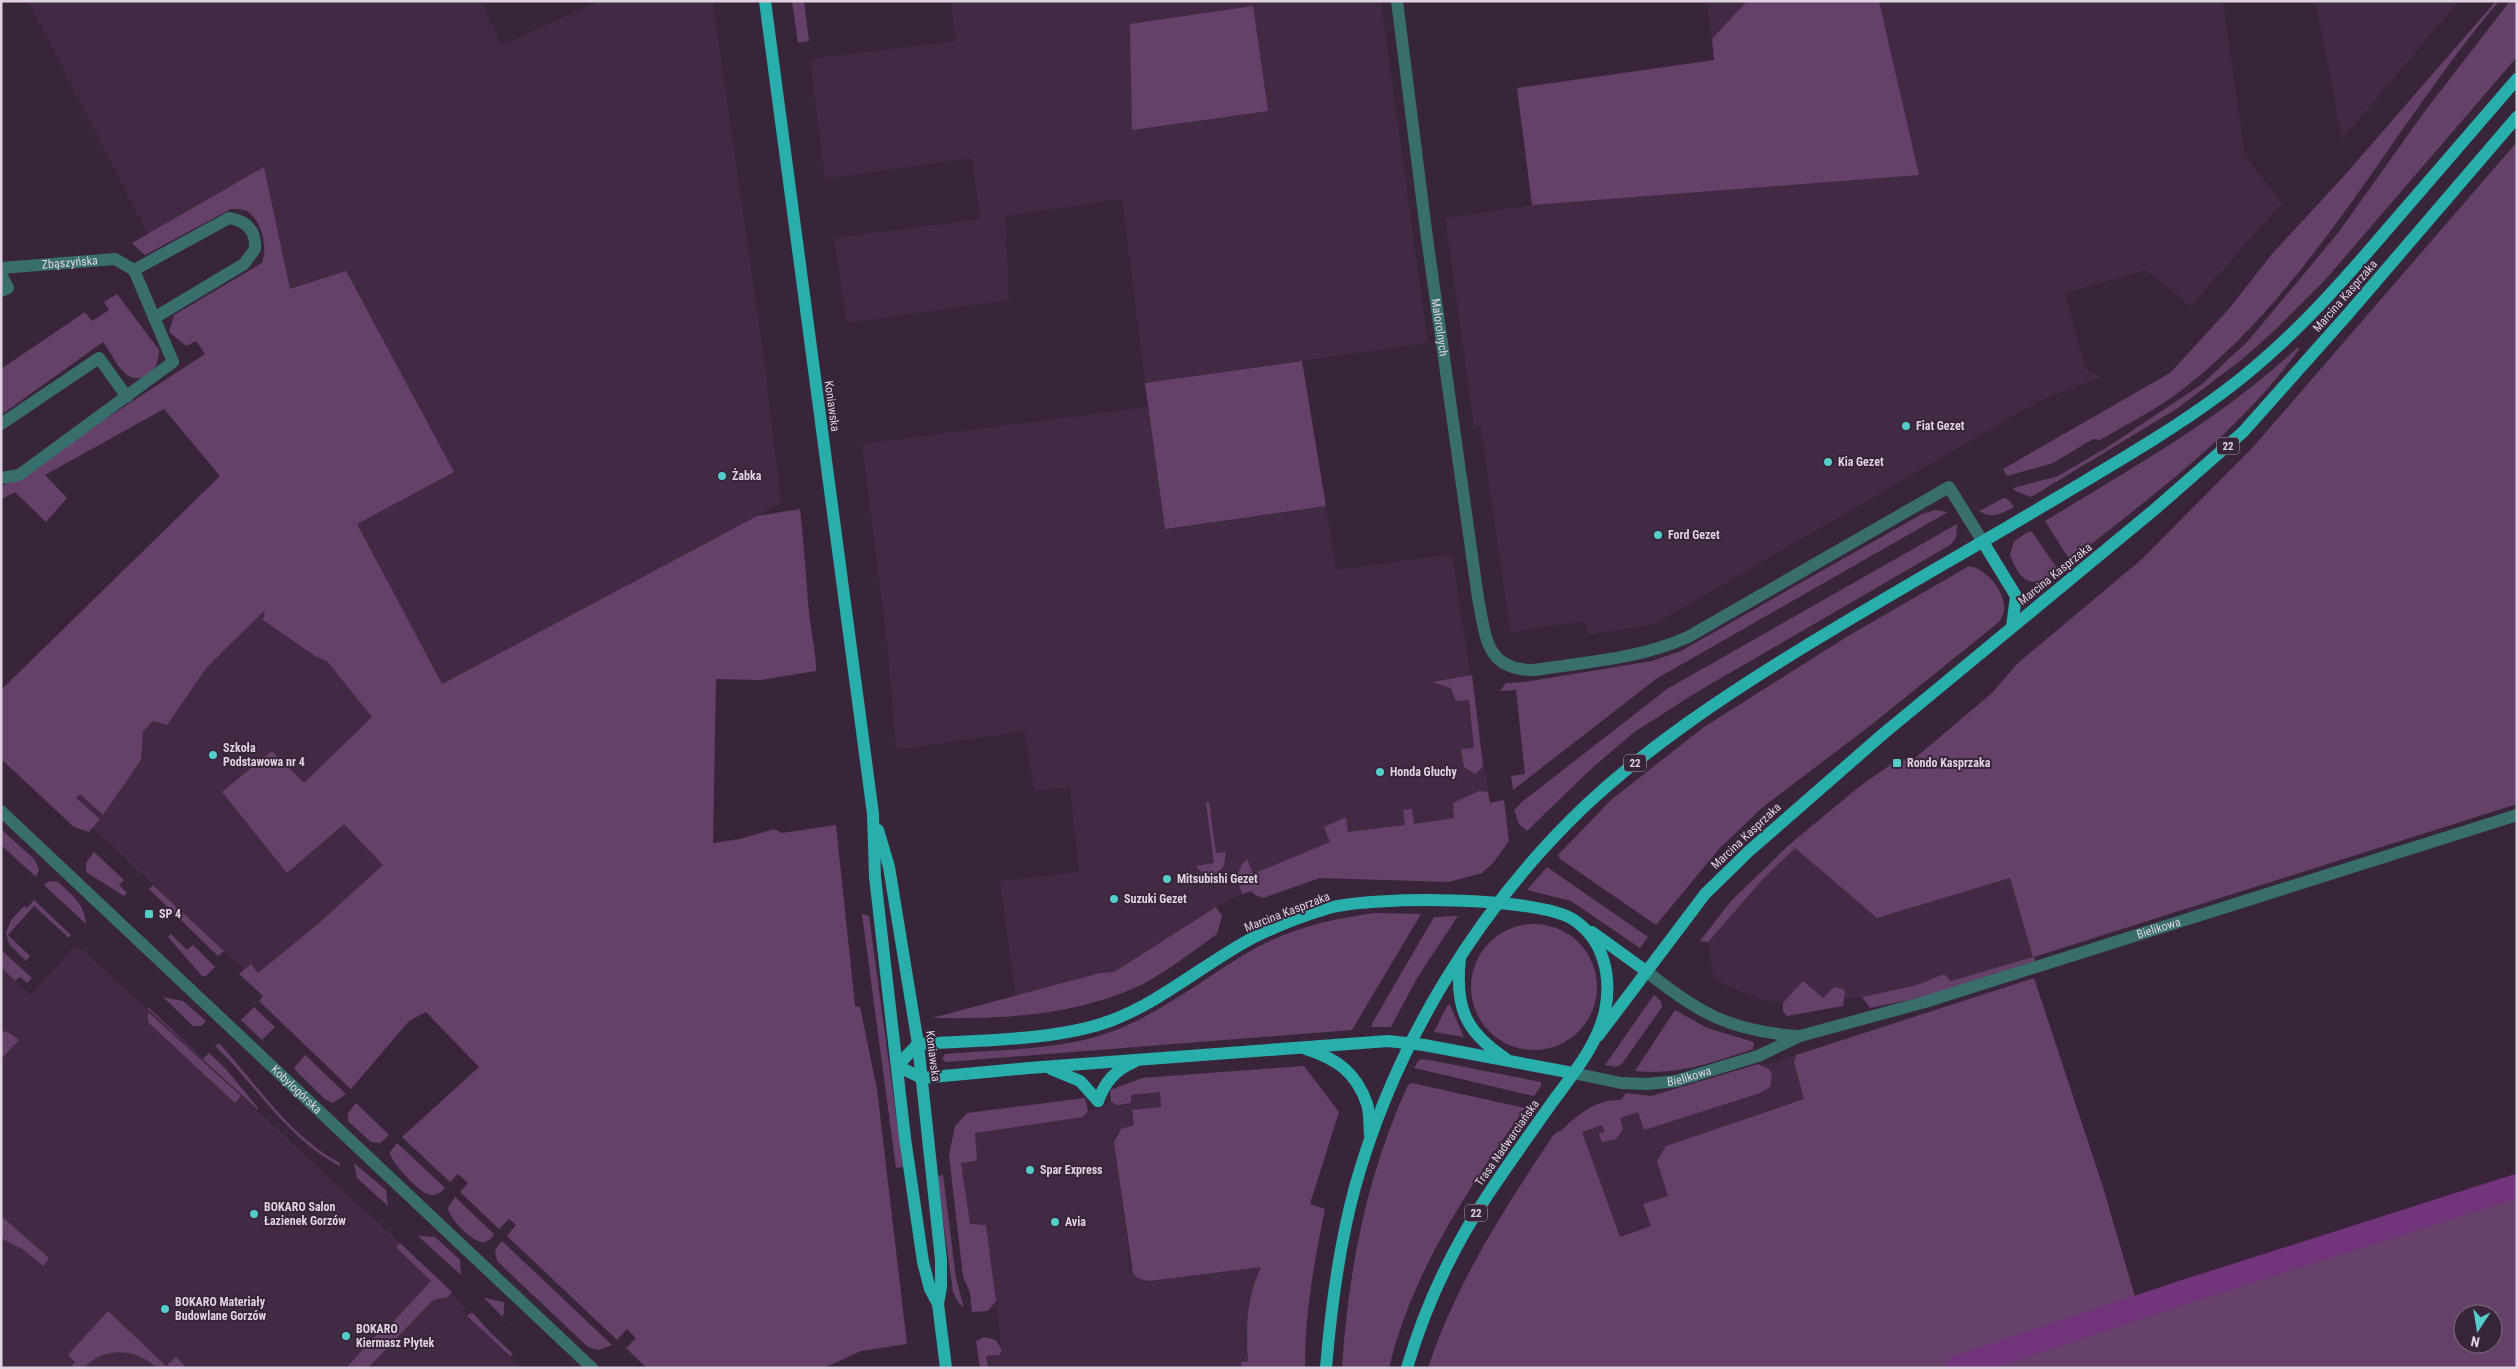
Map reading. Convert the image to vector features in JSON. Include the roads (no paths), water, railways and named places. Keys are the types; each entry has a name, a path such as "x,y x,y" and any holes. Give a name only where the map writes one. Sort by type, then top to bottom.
{"main road":[{"name":"Koniawska","path":"765,1 873,814 875,877 896,1066 923,1262 930,1289 938,1304"},
{"name":"Marcina Kasprzaka","path":"918,1044 1056,1033 1109,1021 1155,999 1257,936 1331,907 1384,900 1498,904 1540,852 1584,807 1625,771 1709,708 1798,650 2167,432 2250,372 2332,294 2517,79"},
{"name":"Marcina Kasprzaka","path":"1598,1036 1706,894 1749,851 1869,746 2167,500 2243,432 2348,314 2517,118"},
{"path":"1983,542 2016,596 2012,628"},
{"name":"Koniawska","path":"873,814 890,867 918,1044 941,1260 941,1287 938,1304 946,1368"},
{"path":"1498,904 1547,909 1578,922 1646,971"},
{"name":"22","path":"1326,1368 1331,1314 1342,1245 1355,1186 1395,1074 1437,993 1498,904"},
{"name":"22","path":"1573,1073 1598,1036 1608,991 1606,967 1601,953 1593,939 1578,922"},
{"path":"1461,957 1458,987 1464,1013 1481,1040 1511,1062"},
{"path":"918,1044 896,1066 922,1078 1388,1040 1573,1073"},
{"path":"1300,1047 1324,1054 1342,1065 1351,1074 1368,1104 1371,1140"},
{"path":"1029,1068 1055,1070 1068,1074 1080,1081 1098,1101 1104,1086 1116,1072 1125,1066 1147,1059"},
{"name":"Trasa Nadwarciańska","path":"1407,1368 1439,1282 1462,1236 1488,1194 1573,1073"}],"street":[{"name":"Małorolnych","path":"1397,1 1440,335 1478,598 1490,650 1502,664 1521,670 1534,670 1633,655 1665,648 1688,637 1949,487 1983,542"},
{"path":"1,478 19,475 174,362 154,318 134,270 229,218 247,224 253,231 255,249 244,264 154,318"},
{"name":"Zbąszyńska","path":"1,268 115,259 134,270"},
{"path":"1,274 8,288 1,292"},
{"path":"1,424 99,358 127,396"},
{"name":"Kobylogórska","path":"1,811 592,1368"},
{"name":"Bielikowa","path":"1573,1073 1621,1083 1662,1084 1758,1056 1800,1036 1925,1002 2517,815"},
{"name":"Bielikowa","path":"1646,971 1694,1008 1716,1018 1760,1033 1800,1036"}],"waterway":[{"path":"1957,1368 2187,1291 2517,1186"}],"place":[{"name":"Fiat Gezet","path":"1906,426"},
{"name":"Kia Gezet","path":"1828,462"},
{"name":"Żabka","path":"722,476"},
{"name":"Ford Gezet","path":"1658,535"},
{"name":"Szkoła Podstawowa nr 4","path":"213,755"},
{"name":"Rondo Kasprzaka","path":"1897,763"},
{"name":"Honda Głuchy","path":"1380,772"},
{"name":"Mitsubishi Gezet","path":"1167,879"},
{"name":"Suzuki Gezet","path":"1114,899"},
{"name":"SP 4","path":"149,914"},
{"name":"Spar Express","path":"1030,1170"},
{"name":"BOKARO Salon Łazienek Gorzów","path":"254,1214"},
{"name":"Avia","path":"1055,1222"},
{"name":"BOKARO Materiały Budowlane Gorzów","path":"165,1309"},
{"name":"BOKARO Kiermasz Płytek","path":"346,1336"}]}
